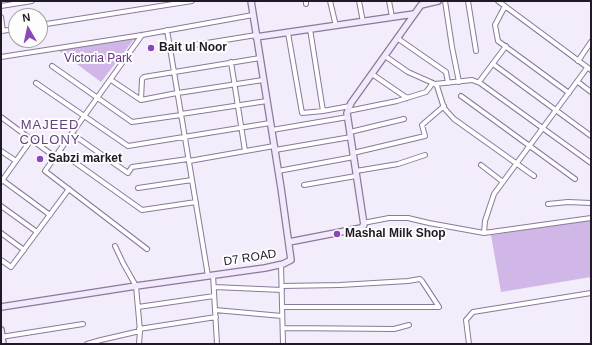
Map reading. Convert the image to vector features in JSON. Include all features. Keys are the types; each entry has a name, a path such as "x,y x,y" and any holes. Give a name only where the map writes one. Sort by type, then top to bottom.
{"street":[{"path":"1,6 32,1"},
{"path":"48,24 192,1"},
{"name":"D7 ROAD","path":"1,307 281,265 291,260 272,130 250,1"},
{"path":"330,1 336,26"},
{"path":"359,1 363,22"},
{"path":"388,1 392,17"},
{"path":"289,242 361,228 364,224 350,135 348,117 349,108 421,5 438,1"},
{"path":"445,1 452,47 460,82"},
{"path":"468,1 476,51"},
{"path":"484,233 485,221 494,194 556,110 589,69 498,1"},
{"path":"505,6 495,25 498,41 569,93"},
{"path":"170,49 414,14"},
{"path":"1,57 142,35 253,15"},
{"path":"1,17 2,31"},
{"path":"167,30 196,202 210,275 214,287 217,344"},
{"path":"310,30 323,111"},
{"path":"288,33 302,114 408,98 426,92 434,84 472,80 479,82 591,163"},
{"path":"142,35 45,171 148,248"},
{"path":"397,38 446,72 448,83"},
{"path":"578,61 591,42"},
{"path":"479,82 506,46"},
{"path":"385,56 408,72 437,86 444,106 454,119 534,176"},
{"path":"141,100 142,78 260,58"},
{"path":"231,62 245,151"},
{"path":"493,64 591,136"},
{"path":"52,66 132,122 267,101"},
{"path":"372,74 408,98"},
{"path":"110,80 141,100 263,80"},
{"path":"578,82 591,92"},
{"path":"36,83 128,146 270,123"},
{"path":"461,96 575,179"},
{"path":"278,171 353,155 425,136 422,125 444,106"},
{"path":"272,130 348,117"},
{"path":"1,118 54,157"},
{"path":"72,134 128,173 132,167 274,148 350,135 404,119"},
{"path":"31,140 2,180 50,215"},
{"path":"1,151 16,161"},
{"path":"59,151 142,210 196,202"},
{"path":"304,185 398,164 425,155"},
{"path":"480,165 503,182"},
{"path":"138,188 192,180"},
{"path":"1,260 11,267 69,189"},
{"path":"548,204 568,202 591,203"},
{"path":"1,206 37,232"},
{"path":"363,223 389,218 408,218 429,224 484,233 591,218"},
{"path":"1,233 24,250"},
{"path":"116,246 123,263 136,286 140,330 139,344"},
{"path":"281,265 283,344"},
{"path":"214,287 282,288 408,281 420,279 439,307 282,307"},
{"path":"470,344 466,320 473,312 591,293"},
{"path":"138,307 214,296"},
{"path":"215,310 282,316"},
{"path":"87,344 140,330 216,317"},
{"path":"2,337 83,324"},
{"path":"282,328 394,329 409,325"},
{"path":"1,330 3,344"}],"green space":[{"name":"Victoria Park","path":"135,38 101,82 58,50"},
{"path":"591,220 591,277 501,292 491,235"}],"place":[{"name":"Bait ul Noor","path":"151,48"},
{"name":"Sabzi market","path":"40,159"},
{"name":"Mashal Milk Shop","path":"337,234"}],"district":[{"name":"MAJEED COLONY","path":"50,132"}]}
